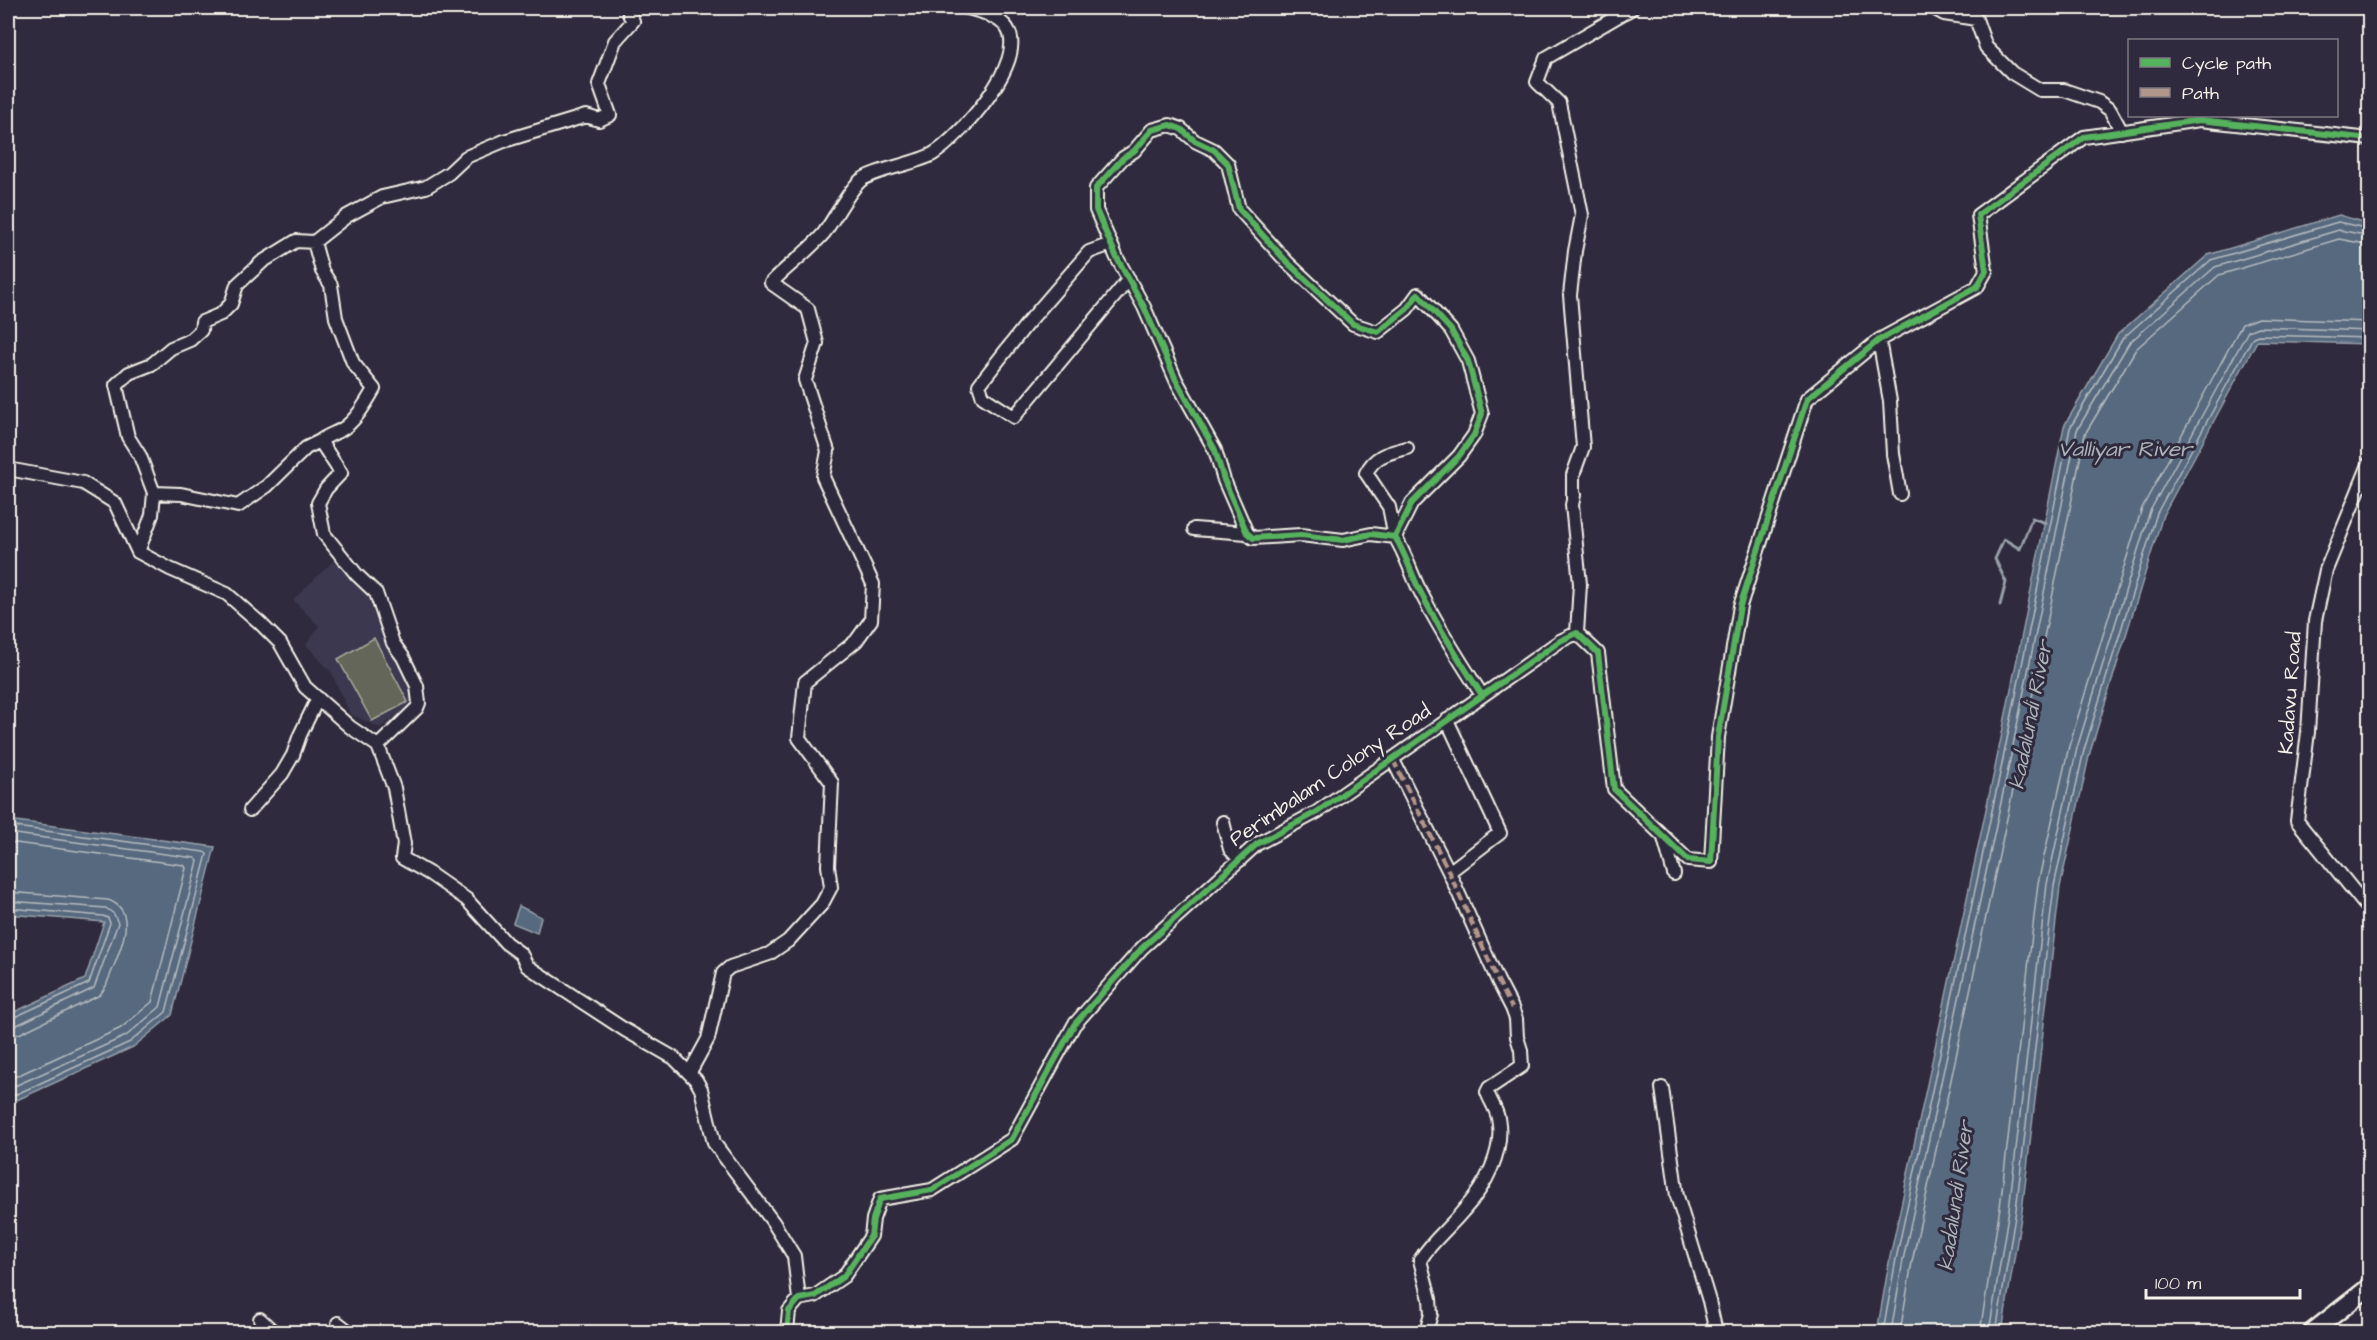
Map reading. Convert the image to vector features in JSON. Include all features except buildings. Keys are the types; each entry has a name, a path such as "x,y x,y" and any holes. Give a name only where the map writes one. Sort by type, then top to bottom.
{"main road":[{"path":"2312,1332 2369,1287"}],"street":[{"path":"138,552 152,515 154,494 140,456 128,437 116,385 129,374 152,364 171,348 190,340 201,330 202,322 221,314 231,304 237,285 262,262 296,241 314,242 346,216 382,197 426,187 449,173 466,157 504,141 586,116 599,120 610,115 599,84 615,42 633,21 629,14 630,8"},
{"path":"690,1072 708,1039 723,973 730,967 769,954 788,941 822,904 831,887 828,866 832,783 800,738 805,682 856,641 871,620 873,584 823,477 828,451 805,380 817,343 808,309 771,283 822,235 861,180 932,154 960,132 984,105 1007,64 1011,41 1007,29 997,20 967,8"},
{"path":"1632,8 1546,58 1537,82 1559,103 1582,215 1570,295 1583,447 1573,475 1580,584 1577,633 1598,653 1614,789 1688,860 1711,862 1718,736 1740,606 1807,399 1879,340 1977,286 1986,271 1978,215 2084,137 2200,120 2370,139"},
{"path":"1933,8 1944,14 1976,19 1986,47 2012,73 2040,90 2064,90 2099,102 2110,110 2122,132"},
{"path":"1246,533 1224,480 1215,450 1176,380 1096,210 1096,188 1152,130 1170,125 1181,129 1195,141 1214,150 1228,164 1239,209 1287,262 1353,324 1378,332 1407,309 1418,294 1451,330 1468,361 1482,414 1474,435 1459,456 1412,503 1395,537"},
{"path":"154,494 180,494 238,506 267,486 306,448 342,429 368,400 374,389 353,363 336,318 331,285 322,271 314,242"},
{"path":"1111,244 1089,252 1026,324 979,385 983,397 1014,417 1129,279"},
{"path":"1879,340 1890,401 1893,454 1900,494"},
{"path":"320,441 341,473 326,489 318,503 324,534 357,575 375,593 393,643 408,667 419,697 417,708 378,746"},
{"path":"1407,448 1382,454 1371,462 1366,473 1389,507 1395,537 1405,554 1418,586 1454,653 1482,695"},
{"name":"Kadavu Road","path":"2370,462 2326,570 2315,621 2308,732 2297,821 2370,911"},
{"path":"8,469 83,483 115,503 138,552 227,594 280,643 305,687 350,726 378,746 394,788 405,844 402,858 466,898 506,943 521,954 527,966 625,1030 674,1058 690,1072 701,1089 714,1143 773,1222 794,1256 798,1299 789,1311 787,1332"},
{"path":"1573,501 1576,488"},
{"path":"1194,529 1246,533 1253,538 1300,535 1343,540 1371,534 1395,537"},
{"name":"Perimbalam Colony Road","path":"798,1299 815,1296 844,1276 871,1236 873,1219 880,1199 933,1190 1012,1139 1074,1025 1142,948 1257,844 1317,812 1560,641 1577,633"},
{"path":"250,810 282,774 318,699"},
{"path":"1447,720 1500,833 1449,872"},
{"path":"1393,760 1449,872 1512,1008 1523,1060 1522,1066 1489,1088 1487,1092 1499,1120 1496,1154 1486,1179 1465,1210 1428,1247 1420,1260 1430,1299 1431,1314 1426,1332"},
{"path":"1223,822 1230,849 1240,860"},
{"path":"1664,837 1674,874"},
{"path":"1662,1088 1677,1196 1709,1301 1716,1332"},
{"path":"260,1319 274,1332"}],"shaded area":[{"path":"337,557 376,599 395,654 416,701 380,728 350,714 331,672 306,645 319,626 293,600"}],"green space":[{"path":"374,638 408,702 372,721 338,659"}],"water":[{"name":"Valliyar River","path":"2339,215 2369,224 2369,344 2257,341 2163,515 2090,752 2060,887 2022,1211 2002,1332 1877,1332 1890,1257 1996,763 2064,426 2118,334 2208,255"},
{"path":"8,820 215,847 172,1015 133,1047 8,1104 8,1015 85,979 104,922 8,914"},
{"path":"519,906 541,917 537,933 513,923"}],"waterway":[{"path":"2000,605 2006,582 1995,559 2004,539 2020,549 2032,518 2046,523"}],"marked path":[{"path":"1393,760 1449,872 1512,1008"}],"cycle path":[{"path":"787,1332 789,1311 799,1299 815,1296 844,1276 871,1236 873,1219 880,1199 932,1190 1012,1139 1074,1025 1142,948 1257,844 1317,812 1560,641 1577,633 1598,653 1614,789 1688,860 1711,862 1718,737 1740,606 1807,399 1879,340 1977,287 1986,271 1978,215 2084,137 2200,120 2370,139"},
{"path":"1395,537 1412,503 1459,456 1474,435 1482,414 1468,361 1451,330 1418,294 1407,309 1378,332 1353,324 1287,262 1239,209 1228,164 1214,150 1195,141 1181,129 1170,125 1152,130 1096,188 1096,210 1117,258 1144,307 1176,380 1215,450 1224,480 1247,533 1253,538 1301,535 1343,540 1371,534 1395,537 1433,615 1482,695"}],"water label":[{"name":"kadalundi River","path":"2031,715"},
{"name":"kadalundi River","path":"1956,1196"}]}
